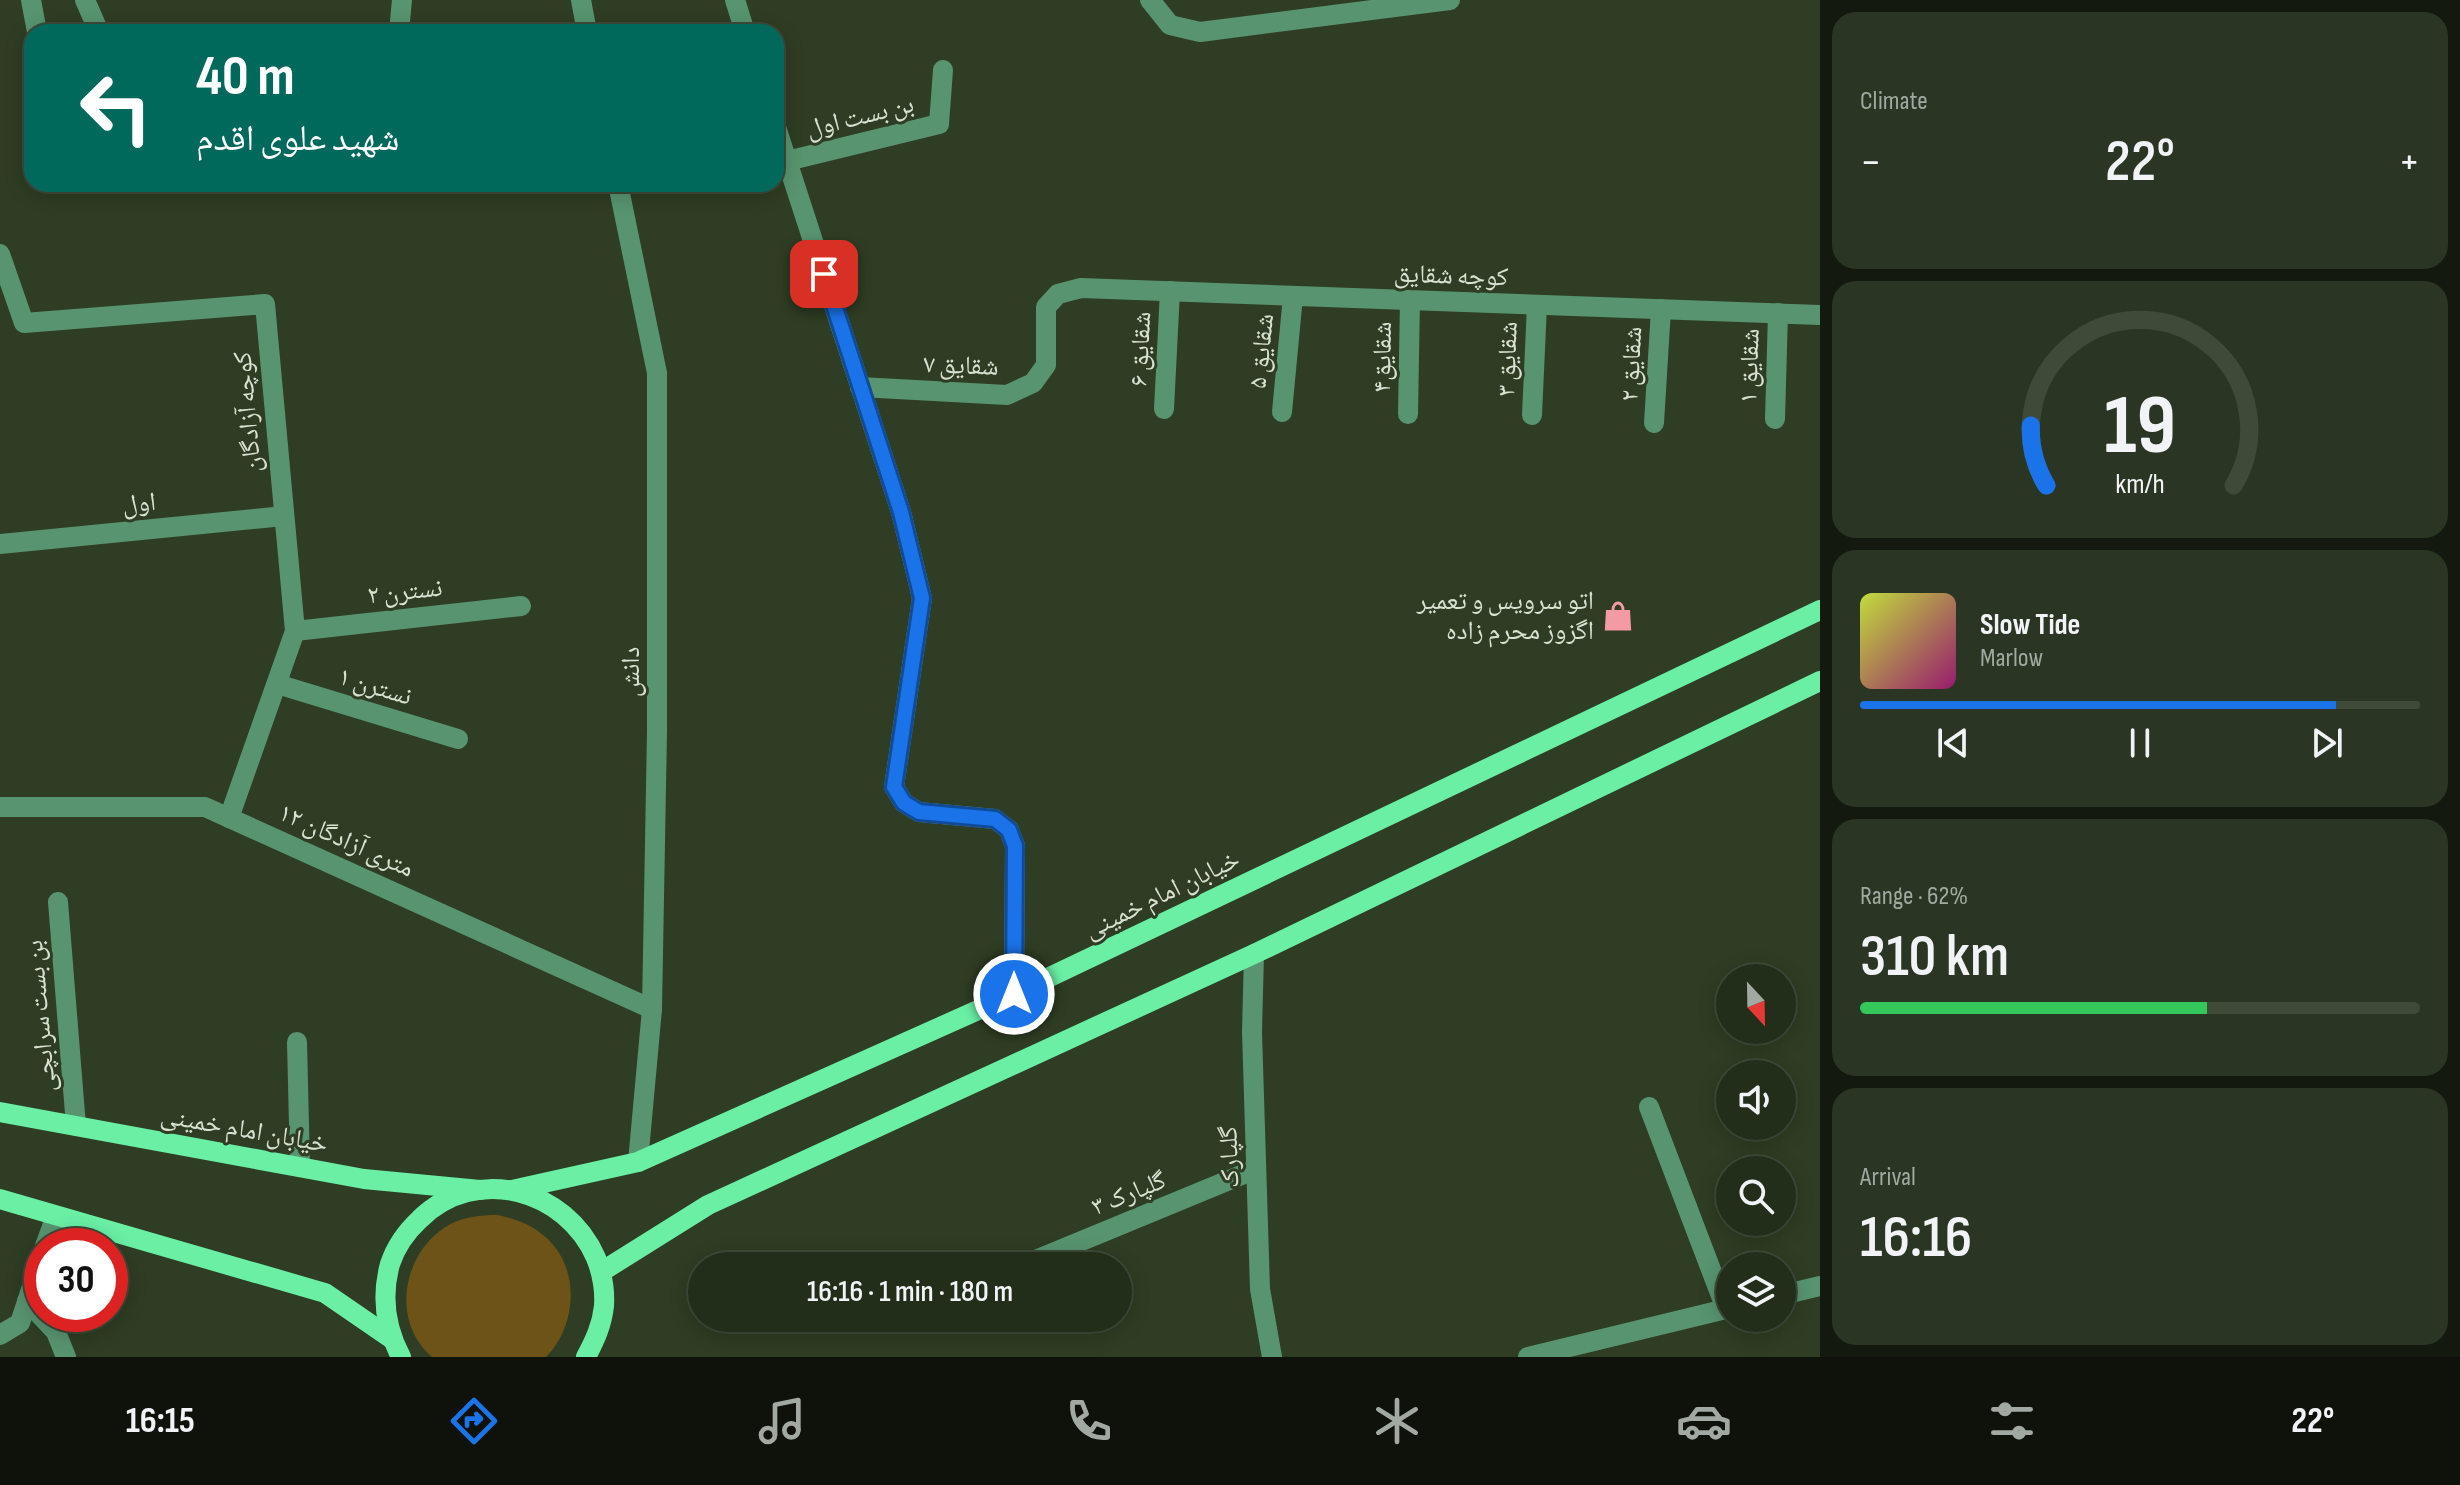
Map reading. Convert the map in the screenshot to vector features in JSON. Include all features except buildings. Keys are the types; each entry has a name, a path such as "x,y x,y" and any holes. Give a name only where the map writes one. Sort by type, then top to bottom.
{"main road":[{"name":"خیابان امام خمینی","path":"512,1190 638,1162 1014,994 1820,610"},
{"path":"601,1272 708,1205 1254,954 1820,681"},
{"name":"خیابان امام خمینی","path":"0,1112 364,1179 480,1190"},
{"path":"396,1348 385,1312 385,1283 393,1256 407,1231 427,1211 452,1197 480,1190 512,1190 542,1200 569,1217 589,1243 601,1272 604,1304 598,1334 586,1357"},
{"path":"0,1199 325,1293 396,1348"}],"street":[{"path":"31,0 36,24"},
{"path":"85,0 96,24"},
{"path":"400,24 402,0"},
{"path":"581,0 586,24"},
{"path":"735,0 742,24"},
{"path":"1150,0 1170,25 1200,32 1450,0"},
{"name":"بن بست اول","path":"787,161 939,124 943,70"},
{"path":"784,152 901,512 922,598 894,787 904,803 919,812 995,819 1009,830 1015,846 1014,994"},
{"name":"دانش","path":"620,192 657,373 657,731 652,1009 638,1162"},
{"name":"کوچه آزادگان","path":"0,254 24,323 265,304 295,631 229,818"},
{"name":"شقایق ۷","path":"860,387 1007,395 1033,383 1046,365 1046,307 1058,294 1081,288"},
{"name":"کوچه شقایق","path":"1081,288 1820,315"},
{"name":"شقایق ۶","path":"1164,409 1170,291"},
{"name":"شقایق ۵","path":"1282,412 1293,296"},
{"name":"شقایق۴","path":"1408,414 1410,300"},
{"name":"شقایق ۳","path":"1532,415 1537,305"},
{"name":"شقایق ۲","path":"1654,423 1661,309"},
{"name":"شقایق ۱","path":"1775,419 1778,313"},
{"name":"اول","path":"0,544 284,516"},
{"name":"نسترن ۲","path":"295,631 521,606"},
{"name":"نسترن ۱","path":"277,684 458,739"},
{"name":"۱۲ متری آزادگان","path":"0,807 205,807 652,1009"},
{"name":"بن بست سرابچی","path":"58,902 76,1126"},
{"name":"گلپارک","path":"1254,954 1252,1032 1260,1289 1272,1357"},
{"path":"297,1042 300,1167"},
{"path":"1649,1107 1716,1277"},
{"name":"گلپارک ۳","path":"1055,1252 1256,1169"},
{"path":"52,1228 56,1216"},
{"path":"1796,1292 1820,1286"},
{"path":"0,1335 20,1323 24,1310"},
{"path":"1528,1357 1716,1311"},
{"path":"56,1332 66,1357"}],"shaded area":[{"path":"498,1215 522,1222 538,1231 564,1262 571,1295 564,1329 546,1357 432,1357 419,1343 411,1326 407,1290 411,1272 430,1240 450,1224 470,1217"}],"place":[{"name":"اتو سرویس و تعمیر اگزوز محرم زاده","path":"1618,616"}],"route":[{"path":"824,274 901,512 922,598 894,787 904,803 919,812 995,819 1009,830 1015,846 1014,994"}]}
